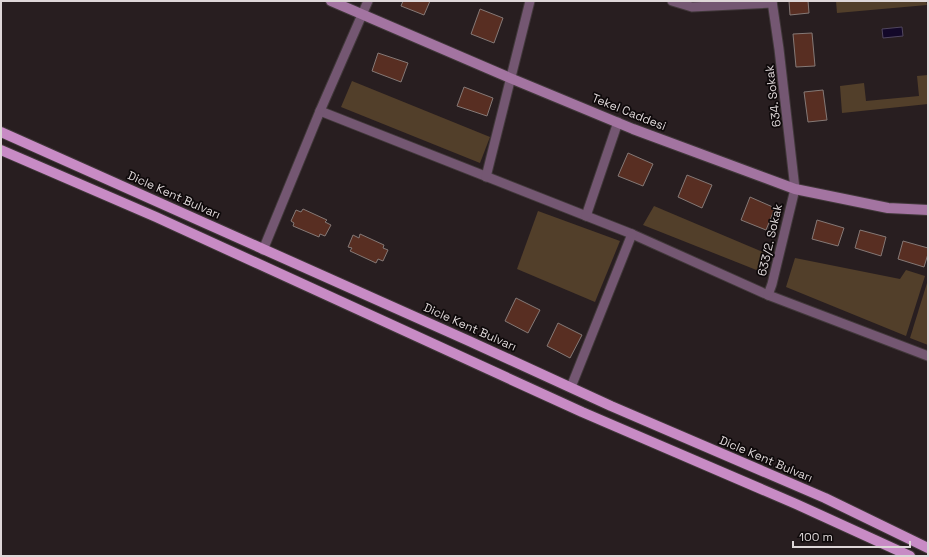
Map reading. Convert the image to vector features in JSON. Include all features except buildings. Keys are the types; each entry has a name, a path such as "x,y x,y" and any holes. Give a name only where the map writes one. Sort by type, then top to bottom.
{"main road":[{"name":"Dicle Kent Bulvarı","path":"1,132 611,406 825,498 928,548"},
{"path":"1,150 156,217 582,412 796,504 910,556"}],"street":[{"name":"Tekel Caddesi","path":"331,1 362,16 618,122 795,189 888,208 928,210"},
{"path":"264,250 320,111 368,1"},
{"path":"486,177 530,1"},
{"path":"672,1 692,7 772,2"},
{"name":"634. Sokak","path":"772,2 779,49 795,189"},
{"path":"320,111 632,234 768,296 928,356"},
{"path":"586,216 618,122"},
{"name":"633/2. Sokak","path":"768,296 795,189"},
{"path":"571,387 632,234"}],"shaded area":[{"path":"836,1 926,1 927,5 837,13"},
{"path":"902,27 903,36 883,38 882,29"},
{"path":"928,75 928,104 842,113 840,86 864,83 866,101 919,96 917,76"},
{"path":"352,81 490,137 480,163 341,107"},
{"path":"654,206 770,255 764,273 643,225"},
{"path":"538,211 620,241 595,302 517,269"},
{"path":"795,258 900,279 906,270 925,276 906,336 786,287"},
{"path":"928,283 928,345 910,338"}]}
